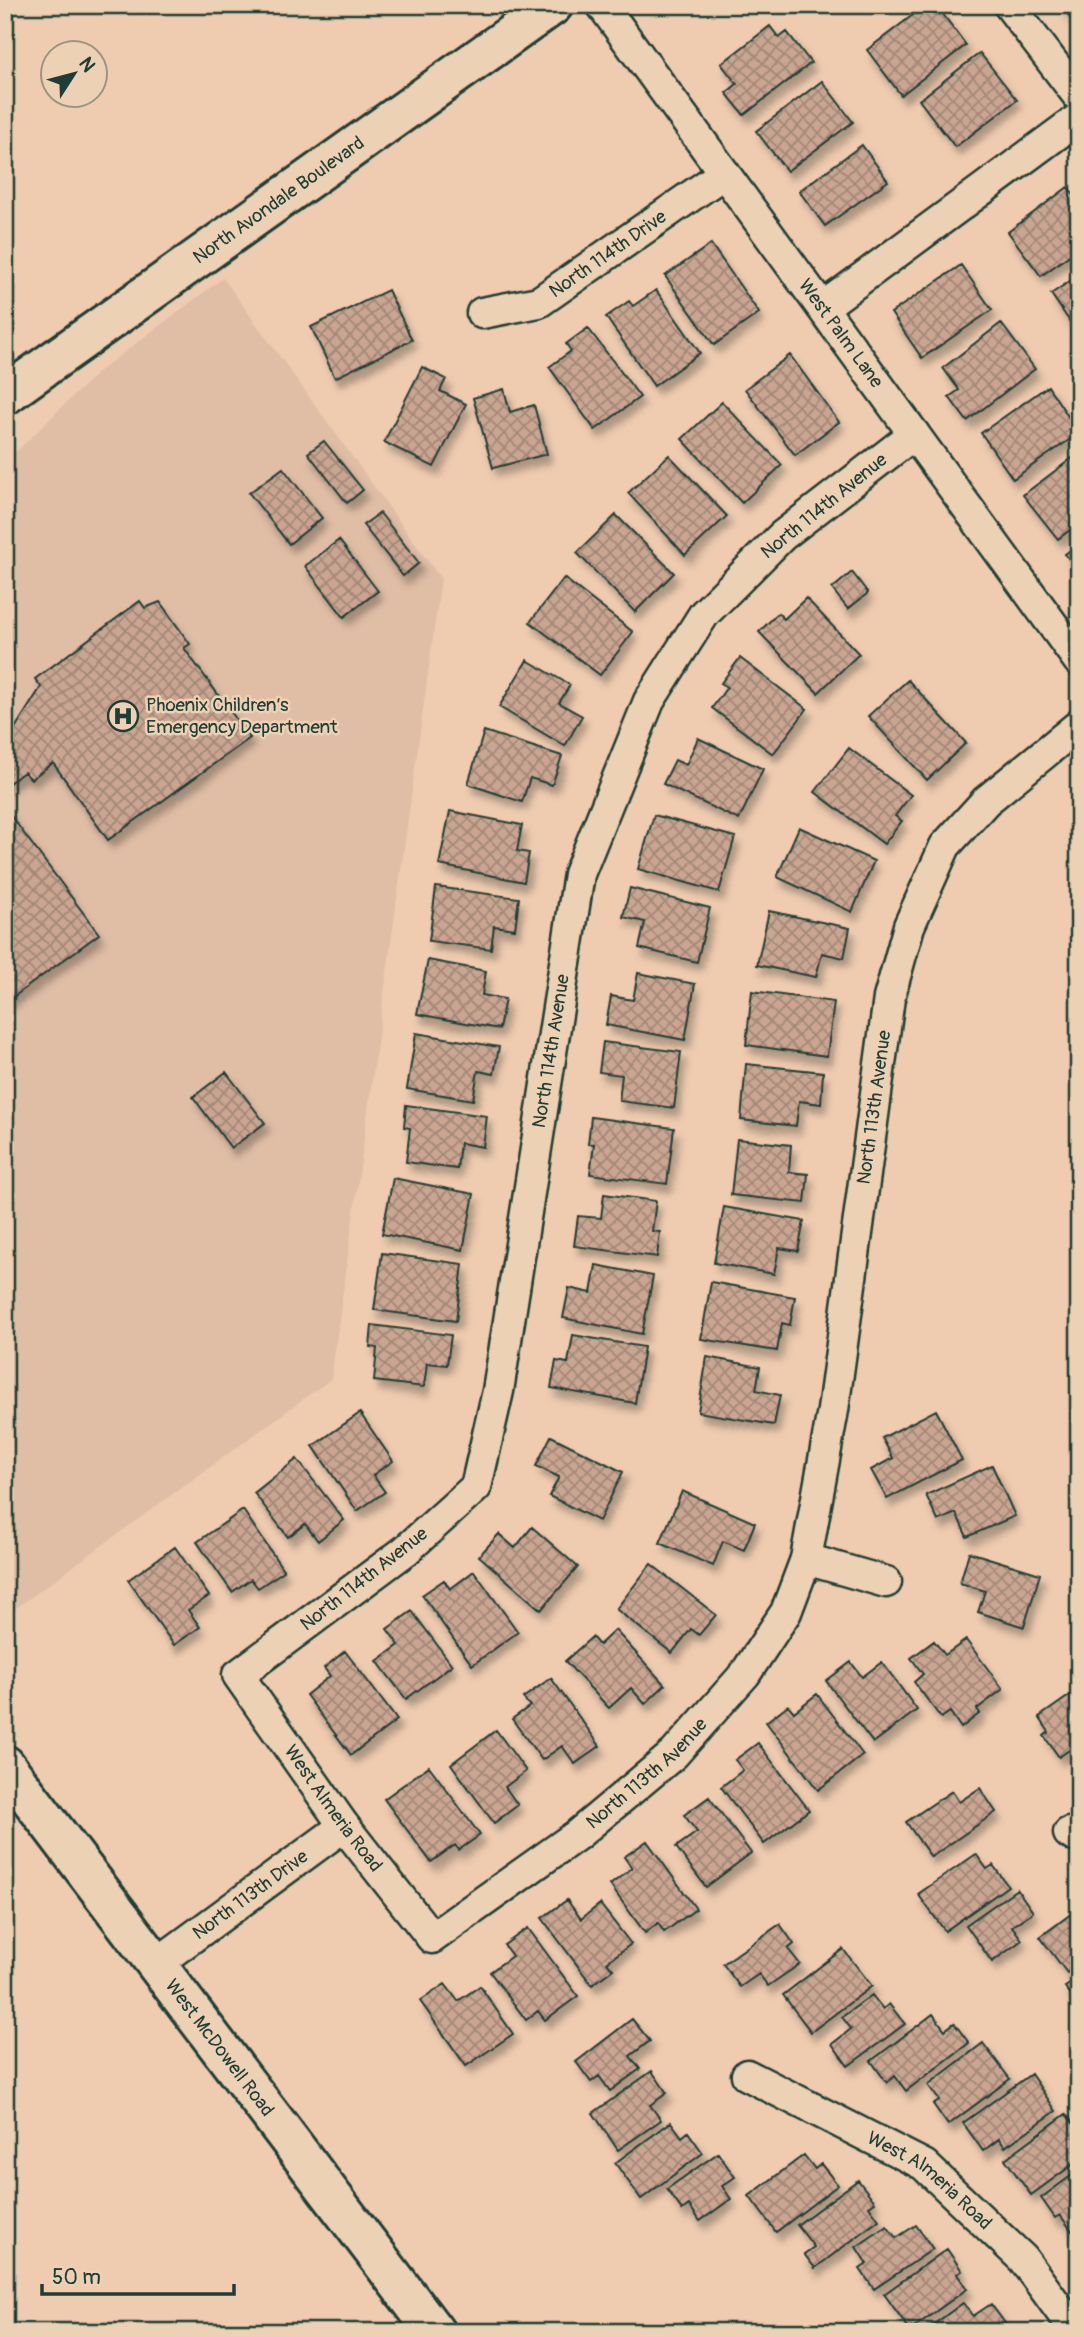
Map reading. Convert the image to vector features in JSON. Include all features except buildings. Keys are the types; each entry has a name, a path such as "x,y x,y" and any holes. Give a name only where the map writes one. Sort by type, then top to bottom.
{"main road":[{"name":"North Avondale Boulevard","path":"5,395 553,5"},
{"name":"West McDowell Road","path":"5,1765 431,2330"}],"street":[{"name":"West Palm Lane","path":"602,5 1079,661"},
{"path":"1009,5 1079,97"},
{"path":"822,307 1079,118"},
{"name":"North 114th Drive","path":"482,313 539,302 724,173"},
{"name":"North 114th Avenue","path":"238,1675 405,1551 476,1487 498,1391 579,874 649,701 704,614 782,536 914,434"},
{"name":"North 113th Avenue","path":"432,1938 577,1835 674,1754 745,1674 786,1612 806,1559 833,1410 870,1149 888,998 909,926 945,846 986,801 1079,724"},
{"path":"806,1559 886,1582"},
{"name":"West Almeria Road","path":"238,1675 344,1826 432,1938"},
{"name":"North 113th Drive","path":"156,1964 344,1826"},
{"name":"West Almeria Road","path":"747,2075 924,2165 1023,2259 1076,2332"}],"shaded area":[{"path":"223,278 441,579 331,1379 5,1616 5,459 19,449 98,372"}],"place":[{"name":"Phoenix Children’s Emergency Department","path":"123,716"}]}
